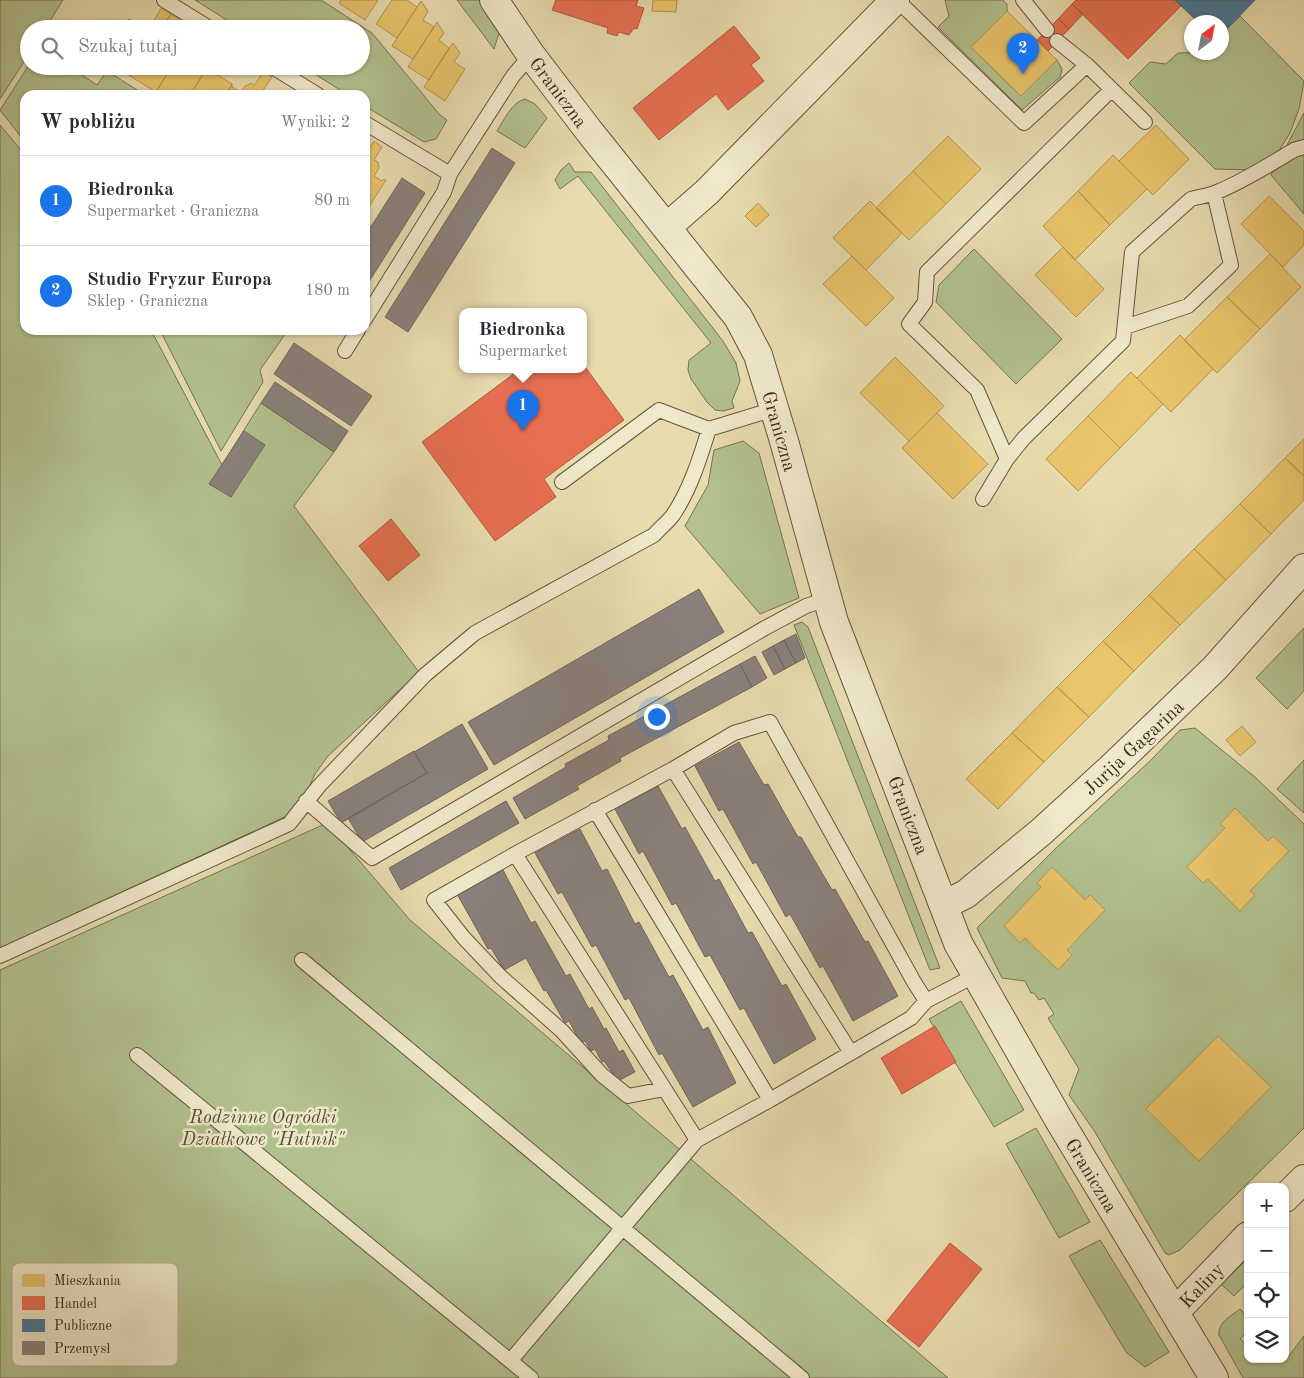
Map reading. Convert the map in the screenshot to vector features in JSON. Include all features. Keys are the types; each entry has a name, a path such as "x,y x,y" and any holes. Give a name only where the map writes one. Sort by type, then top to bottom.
{"street":[{"name":"Graniczna","path":"494,0 531,55 738,317 758,355 834,622 958,943 1059,1120 1214,1378"},
{"path":"667,227 706,192 896,0"},
{"name":"Jurija Gagarina","path":"944,905 966,894 1040,832 1110,769 1215,668 1304,568"},
{"path":"1289,1194 1304,1179"},
{"name":"Kaliny","path":"1175,1312 1244,1240"}],"lane":[{"path":"164,0 196,20"},
{"path":"896,0 1024,123 1087,65"},
{"path":"1024,0 1047,30"},
{"path":"1057,41 1087,65 1145,122"},
{"path":"370,311 444,192 450,174 513,76 531,55"},
{"path":"286,75 310,90"},
{"path":"1007,459 977,390 909,324 925,302 927,272 1112,90"},
{"path":"370,126 450,174"},
{"path":"984,499 1007,459 1024,438 1123,341 1132,252 1191,200 1238,183 1294,150 1304,148"},
{"path":"1125,327 1188,306 1230,265 1214,193"},
{"path":"345,351 355,335"},
{"path":"562,482 659,410 709,429 774,409"},
{"path":"0,956 288,824 306,801 425,675 475,634 654,535 672,515 687,488 709,429"},
{"path":"306,801 372,858 764,628 806,606 827,599"},
{"path":"664,1089 628,1096 602,1075 562,1031 495,970 464,938 434,900 595,810 673,769 734,733 770,722 926,1001"},
{"path":"673,769 851,1053"},
{"path":"595,810 770,1100"},
{"path":"515,854 697,1140"},
{"path":"302,960 802,1378"},
{"path":"511,1360 697,1140 912,1018 926,1001 976,974"},
{"path":"137,1055 531,1378"}],"green space":[{"path":"0,0 63,0 51,20 20,20 20,68 0,99"},
{"path":"195,0 321,0 352,20 227,20"},
{"path":"457,0 479,0 498,27 499,33 494,49"},
{"path":"945,0 1003,0 1007,4 1007,11 971,47 1021,96 1057,60 1062,69 1060,77 1022,110 938,27 949,16"},
{"path":"1240,16 1304,81 1299,109 1290,133 1277,154 1252,170 1215,169 1129,83 1150,62 1166,64 1178,53 1184,53 1184,60 1229,60 1229,27"},
{"path":"370,32 440,115 447,120 436,139 424,142 370,109 370,90 340,90 316,75 370,75"},
{"path":"23,75 82,75 97,85 104,75 113,75 137,90 20,90 20,136 0,110"},
{"path":"525,99 535,104 547,118 525,148 497,131 512,108"},
{"path":"1304,113 1304,214 1271,175"},
{"path":"0,125 20,149 20,335 154,335 222,465 261,403 334,452 294,506 419,672 328,756 315,774 306,793 289,815 0,948"},
{"path":"569,163 575,172 591,172 723,341 736,363 740,381 732,401 734,408 723,411 715,410 691,379 688,370 689,360 711,343 578,176 560,189 555,180 561,170"},
{"path":"974,249 1062,339 1016,384 936,302 939,285"},
{"path":"163,335 284,335 260,370 263,382 221,451"},
{"path":"743,441 759,453 799,598 760,614 685,526 708,485 714,450"},
{"path":"802,622 808,627 940,968 930,970 794,625"},
{"path":"1304,628 1304,691 1287,709 1256,678"},
{"path":"1195,728 1256,778 1304,824 1304,1128 1248,1183 1244,1183 1244,1187 1180,1250 1169,1255 1165,1253 1095,1132 1069,1095 1079,1069 1048,1018 1054,1014 1044,998 1039,1000 1034,993 1031,993 1025,981 1002,978 977,928 1055,849 1151,760 1180,730"},
{"path":"1304,760 1304,813 1277,789"},
{"name":"Rodzinne Ogródki Działkowe \"Hutnik\"","path":"327,823 410,920 948,1378 0,1378 0,970"},
{"path":"961,1001 1024,1110 994,1127 929,1019"},
{"path":"1036,1128 1090,1222 1059,1238 1006,1144"},
{"path":"1100,1240 1169,1352 1145,1367 1126,1352 1069,1256"},
{"path":"1244,1262 1244,1286 1234,1296 1221,1284"},
{"path":"1240,1309 1244,1313 1244,1335 1240,1339 1244,1342 1244,1363 1289,1363 1289,1356 1304,1336 1304,1378 1243,1378 1219,1335 1221,1326"}],"building: Mieszkania":[{"path":"341,0 378,0 365,20 339,3"},
{"path":"392,0 407,0 417,7 397,38 376,24"},
{"path":"653,0 677,0 676,12 652,11"},
{"path":"421,1 428,11 423,20 434,27 413,59 392,46"},
{"path":"161,8 171,14 167,20 154,20"},
{"path":"1007,11 1057,60 1021,96 971,47"},
{"path":"171,14 179,19 178,20 167,20"},
{"path":"437,22 444,33 439,40 449,48 429,80 408,67"},
{"path":"453,43 460,53 454,62 465,69 445,101 424,87"},
{"path":"166,75 157,90 153,90 130,76"},
{"path":"166,75 202,75 193,90 157,90"},
{"path":"203,75 218,75 232,84 229,90 193,90"},
{"path":"261,75 272,77 263,90 242,90 245,86 252,83 254,86"},
{"path":"232,84 232,87 237,90 229,90"},
{"path":"1156,125 1189,159 1153,195 1119,161"},
{"path":"948,136 981,169 946,204 913,171"},
{"path":"374,141 382,147 374,160 378,162 379,168 374,176 382,181 386,180 370,205 370,148"},
{"path":"1113,155 1147,189 1110,225 1078,191"},
{"path":"913,171 946,204 909,240 876,208"},
{"path":"1078,191 1110,225 1075,260 1043,226"},
{"path":"1269,196 1304,231 1304,245 1283,267 1241,224"},
{"path":"870,201 902,233 866,270 833,238"},
{"path":"758,203 769,215 756,227 745,216"},
{"path":"1063,247 1104,289 1076,317 1035,275"},
{"path":"1270,254 1301,287 1260,329 1227,297"},
{"path":"852,256 894,298 866,326 823,284"},
{"path":"1227,297 1260,329 1217,373 1184,340"},
{"path":"1180,335 1213,369 1171,412 1137,378"},
{"path":"895,357 944,406 909,441 860,393"},
{"path":"1131,372 1163,404 1120,448 1088,416"},
{"path":"937,413 988,464 953,499 902,448"},
{"path":"1088,416 1120,448 1078,491 1046,459"},
{"path":"1304,439 1304,476 1285,458"},
{"path":"1285,458 1304,476 1304,500 1271,534 1240,504"},
{"path":"1240,504 1271,534 1226,580 1194,549"},
{"path":"1194,549 1226,580 1180,625 1149,595"},
{"path":"1149,595 1180,625 1134,671 1103,641"},
{"path":"1103,641 1134,671 1089,717 1057,687"},
{"path":"1057,687 1089,717 1044,762 1012,733"},
{"path":"1242,726 1256,742 1240,756 1226,740"},
{"path":"1012,733 1044,762 998,809 966,779"},
{"path":"1235,808 1268,841 1273,836 1289,851 1250,891 1255,895 1240,911 1208,879 1203,883 1187,867 1225,828 1220,824"},
{"path":"1052,867 1085,900 1090,895 1105,910 1067,950 1072,955 1058,970 1025,938 1020,943 1004,926 1041,887 1037,883"},
{"path":"1218,1036 1271,1087 1199,1161 1146,1109"}],"building: Handel":[{"path":"556,0 638,0 636,6 644,8 637,29 634,28 629,35 619,32 617,36 607,33 608,28 552,10"},
{"path":"1076,0 1175,0 1181,6 1128,59 1072,4"},
{"path":"1072,4 1083,14 1069,29 1058,19"},
{"path":"1058,19 1069,29 1048,51 1037,40"},
{"path":"734,26 760,58 751,65 764,81 728,110 716,94 659,140 633,108"},
{"path":"587,369 624,420 544,479 556,497 495,541 422,442 515,373 587,373"},
{"path":"391,519 420,555 388,581 359,546"},
{"path":"935,1026 956,1062 902,1094 881,1058"},
{"path":"950,1243 982,1269 919,1347 887,1321"}],"building: Publiczne":[{"path":"1175,0 1255,0 1229,27 1229,15 1191,15"}],"building: Przemysł":[{"path":"492,148 515,163 408,332 385,317"},
{"path":"402,178 425,193 370,280 370,228"},
{"path":"294,343 372,396 351,426 274,374"},
{"path":"275,382 348,431 334,452 261,403"},
{"path":"244,431 265,445 231,497 209,484"},
{"path":"699,589 724,632 494,765 468,722"},
{"path":"796,634 805,658 796,663 784,640"},
{"path":"784,640 796,663 785,669 773,646"},
{"path":"773,646 785,669 774,675 762,652"},
{"path":"755,656 767,678 752,687 740,664"},
{"path":"740,664 752,687 620,758 621,761 577,786 579,789 525,819 513,798 566,767 565,764 609,740 608,736"},
{"path":"462,724 488,769 362,842 348,818 427,773 414,752"},
{"path":"739,742 764,785 768,784 798,837 801,837 832,890 835,889 865,942 868,941 898,996 853,1021 823,966 820,968 790,914 786,917 756,862 753,864 723,809 719,811 695,766"},
{"path":"414,751 427,773 341,823 328,801"},
{"path":"658,786 682,829 685,827 715,881 719,879 748,933 752,932 782,986 786,984 816,1039 774,1064 744,1008 740,1010 710,955 705,957 676,903 672,905 643,851 639,854 615,809"},
{"path":"506,801 519,823 401,890 389,868"},
{"path":"580,829 602,871 607,869 635,924 639,922 669,977 673,975 703,1030 708,1027 736,1083 693,1107 662,1053 659,1055 629,998 625,1000 596,945 592,947 562,892 558,894 535,853"},
{"path":"503,870 531,923 535,921 566,976 570,974 589,1009 592,1007 619,1052 623,1050 635,1072 618,1081 604,1061 602,1062 595,1049 591,1051 585,1041 581,1043 569,1021 565,1023 546,990 544,991 526,958 504,970 491,948 488,949 457,894"}],"place":[{"name":"Studio Fryzur Europa","path":"1023,74"},
{"name":"Biedronka","path":"523,431"}]}
